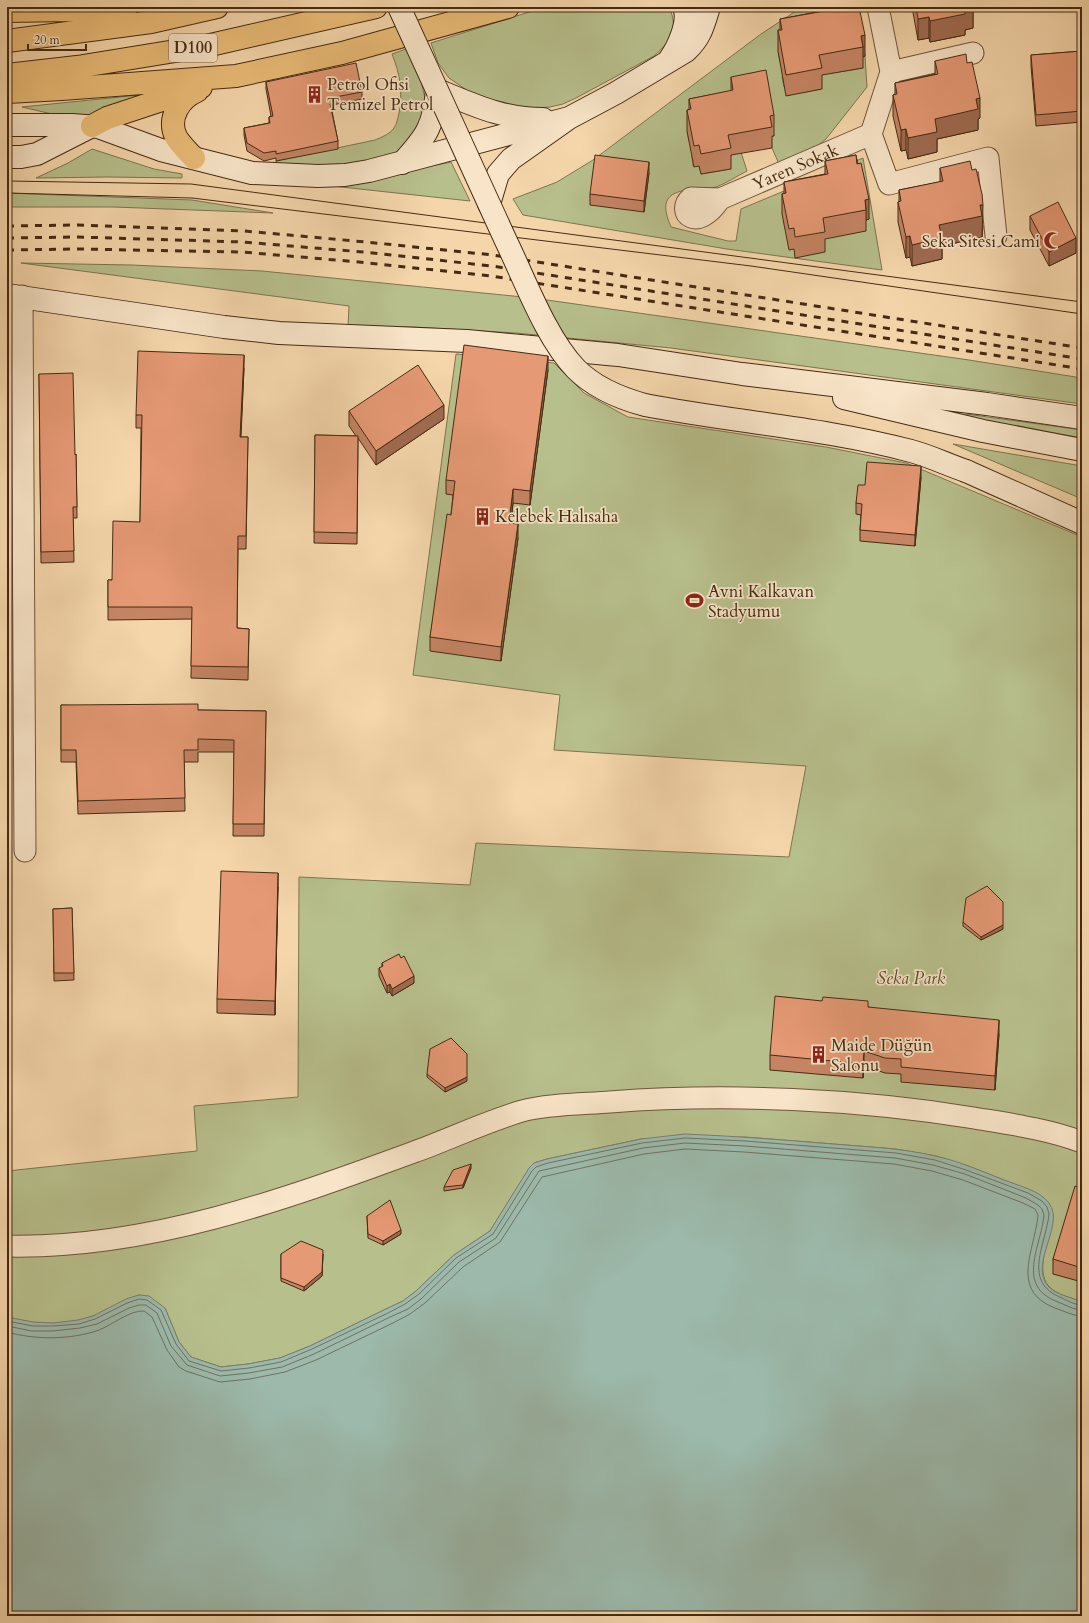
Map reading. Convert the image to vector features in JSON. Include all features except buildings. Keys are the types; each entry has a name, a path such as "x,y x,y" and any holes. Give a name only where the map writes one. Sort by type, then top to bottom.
{"highway":[{"name":"D100","path":"7,41 151,22 217,7"},
{"name":"D100","path":"7,75 77,67 206,46 376,7"},
{"path":"92,126 107,118 236,76 342,53 508,7"},
{"path":"7,11 70,10 151,22"},
{"path":"7,92 236,76"},
{"path":"194,158 175,135 173,126 174,116 177,109 184,99 192,94 236,76"}],"main road":[{"path":"399,7 461,146 550,332 576,368 601,388 615,396 645,405 839,436 913,452 966,471 1082,524"},
{"path":"666,64 676,50 685,22 684,7"},
{"path":"682,31 712,8"},
{"path":"489,204 498,174 511,159 569,118 616,93 686,51 696,42 712,8"},
{"path":"437,90 501,115 524,119 569,118"},
{"path":"402,163 418,146 432,123 437,90"},
{"path":"7,126 92,126 112,131 161,150 252,173 283,175 345,175 402,163 569,118"},
{"path":"7,156 37,154 92,126"},
{"path":"15,296 224,327 279,333 467,341 618,355 742,374 988,404 1082,418"},
{"path":"742,374 983,431 1082,450"}],"street":[{"path":"878,7 891,72 871,134 889,184 988,158 996,236"},
{"path":"891,72 973,53"},
{"name":"Yaren Sokak","path":"720,199 871,134"},
{"path":"15,296 25,851"},
{"path":"7,1246 35,1247 79,1244 174,1229 280,1199 526,1110 567,1106 633,1100 705,1099 756,1099 855,1105 956,1115 1036,1130 1082,1142"}],"green space":[{"path":"545,7 669,7 673,22 672,34 665,45 654,56 576,98 563,104 550,107 523,109 479,96 468,91 449,78 438,63 431,43"},
{"path":"802,7 858,7 852,13 822,18 825,35 812,37 811,34 780,40 782,50 778,51 780,62 784,61 787,76 782,77 784,87 790,86 792,94 821,89 818,72 831,70 832,73 863,68 861,57 865,56 867,87 826,139 806,155 779,164 772,148 770,137 774,136 772,125 768,126 765,111 769,110 768,100 762,101 760,92 731,98 734,115 721,117 720,113 689,120 691,130 687,131 689,142 693,141 696,156 692,156 693,166 699,166 701,174 730,169 727,152 740,149 747,171 716,187 691,189 675,193 667,201 667,216 671,227 728,241 736,241 741,209 863,158 882,270 727,249 523,215 513,199 557,182 593,160 761,34"},
{"path":"406,49 421,81 427,107 407,150 360,165 278,168 276,161 375,140 390,132 397,123 401,97 399,76 392,54"},
{"path":"159,93 94,119 56,115 22,107"},
{"path":"92,149 154,169 182,174 182,178 36,178 68,163"},
{"path":"451,162 470,201 332,186"},
{"path":"7,193 192,200 273,213 114,207 7,207"},
{"path":"21,263 132,265 262,271 533,298 969,360 1082,378 1082,404 671,348 516,333 414,327 348,326 349,306"},
{"name":"Seka Park","path":"456,354 554,363 584,393 628,417 826,447 906,463 1082,537 1082,1302 1053,1290 1043,1275 1044,1255 1053,1214 1029,1190 968,1166 936,1156 896,1149 745,1137 641,1139 534,1163 490,1231 454,1255 416,1291 403,1301 310,1346 280,1358 221,1367 191,1357 179,1342 165,1308 139,1295 93,1316 72,1322 39,1323 7,1317 7,1171 197,1151 194,1106 298,1097 299,877 470,885 476,843 789,857 806,766 554,750 560,695 413,675"},
{"path":"966,414 1082,430 1082,438 965,418"},
{"path":"953,444 1082,466 1082,499"}],"water":[{"path":"685,1134 872,1147 923,1153 961,1163 1028,1189 1040,1195 1049,1203 1053,1213 1053,1224 1043,1260 1042,1272 1045,1282 1057,1293 1082,1302 1082,1616 7,1616 7,1317 33,1322 53,1323 78,1320 93,1316 126,1299 139,1295 149,1296 165,1308 179,1342 191,1357 221,1367 280,1358 310,1346 403,1301 416,1291 454,1255 490,1231 529,1168 534,1163 641,1139"}],"tram line":[{"path":"7,181 191,184 1082,302"},
{"path":"7,193 192,198 751,266 1082,314"}],"railway":[{"path":"7,226 78,225 244,231 493,255 1082,348"},
{"path":"7,238 78,237 243,242 363,252 492,266 1082,359"},
{"path":"7,250 78,249 242,252 359,262 491,276 1082,369"}],"place":[{"name":"Petrol Ofisi Temizel Petrol","path":"314,94"},
{"name":"Seka Sitesi Cami","path":"1053,241"},
{"name":"Kelebek Halısaha","path":"482,516"},
{"name":"Avni Kalkavan Stadyumu","path":"695,601"},
{"name":"Maide Düğün Salonu","path":"818,1055"}]}
